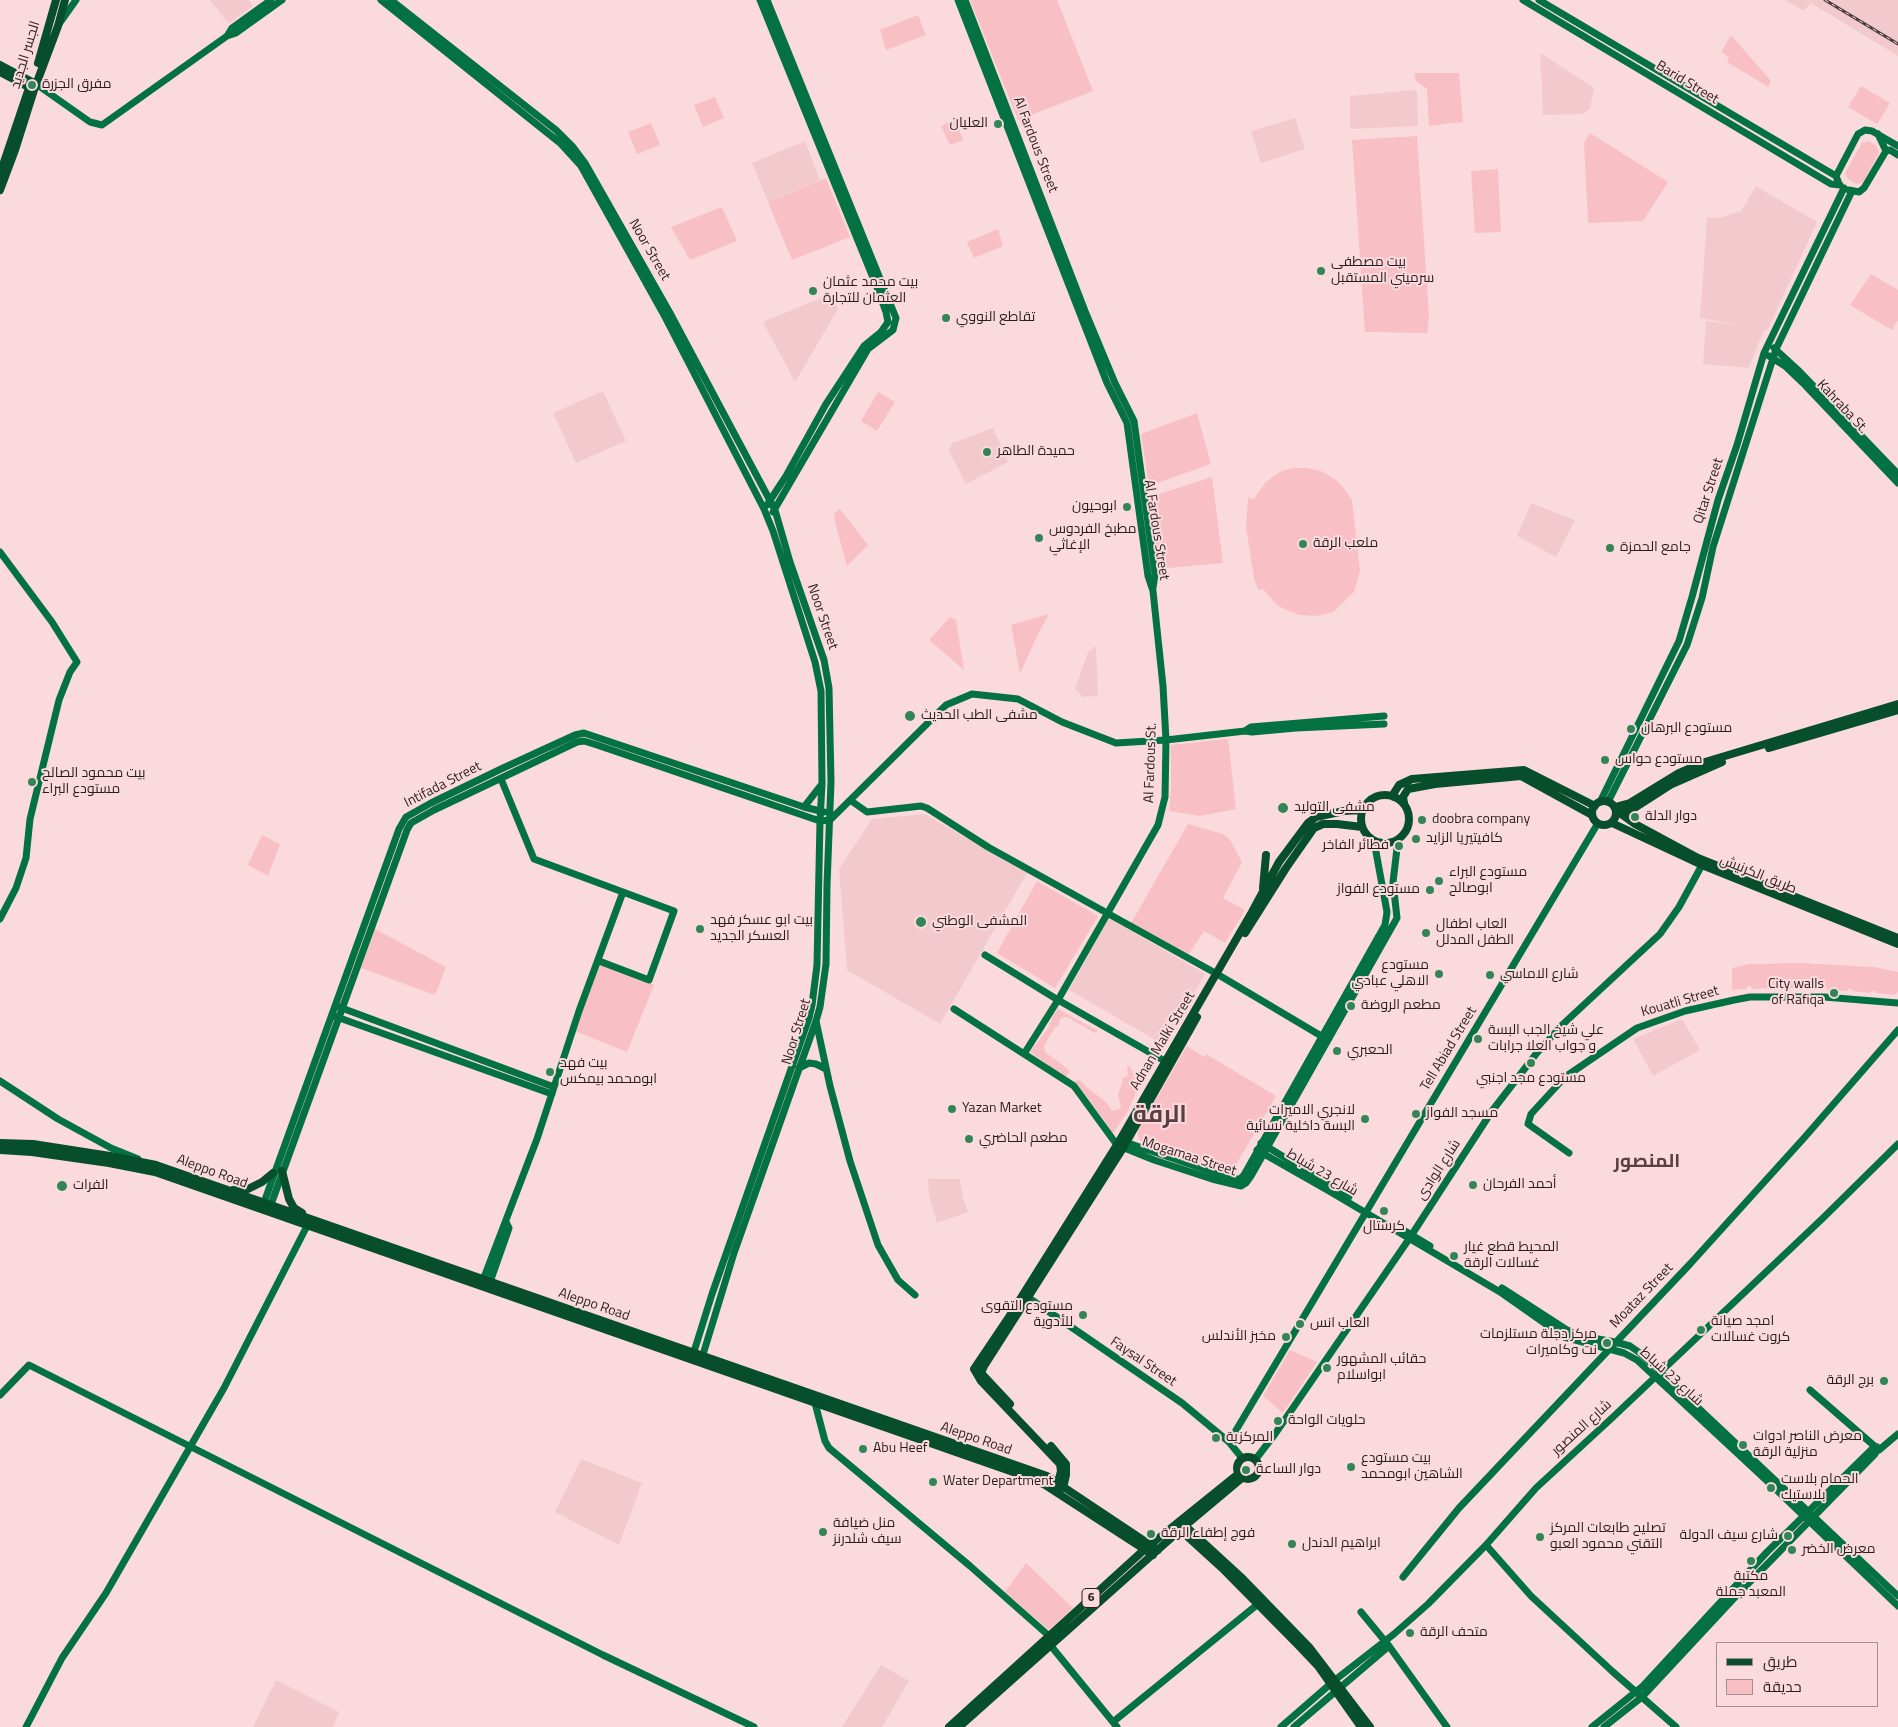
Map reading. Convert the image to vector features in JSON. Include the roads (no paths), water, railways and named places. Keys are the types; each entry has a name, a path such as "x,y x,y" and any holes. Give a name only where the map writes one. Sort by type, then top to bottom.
{"main road":[{"name":"الجسر الجديد","path":"0,190 15,150 56,0"},
{"name":"الجسر الجديد","path":"0,174 32,86 58,26 65,0"},
{"path":"58,26 76,0"},
{"path":"227,36 232,28 271,0"},
{"path":"0,66 90,122 102,125 227,36 236,33 282,0"},
{"name":"Noor Street","path":"381,0 560,143 581,166 664,315 768,518 816,662 821,692 822,784 816,1006"},
{"name":"Noor Street","path":"391,0 548,124 573,147 585,162 670,313 775,510 790,562 824,660 829,688 832,814 826,964 799,1068 734,1253 701,1360"},
{"path":"760,0 878,290 888,322 881,332 864,346 826,404 764,509"},
{"path":"767,0 896,318 893,330 868,349 775,510 768,518"},
{"name":"Al Fardous Street","path":"958,0 1107,383 1127,423 1148,576 1153,591"},
{"name":"Al Fardous Street","path":"965,0 1085,311 1115,383 1134,421 1155,574 1153,591"},
{"name":"Barid Street","path":"1523,0 1831,184 1852,191"},
{"name":"Barid Street","path":"1539,0 1836,176"},
{"path":"0,72 32,86"},
{"path":"1842,187 1836,176 1858,134 1865,130 1872,131 1898,146"},
{"path":"1878,134 1886,151"},
{"path":"1886,151 1890,150 1898,155"},
{"path":"1852,191 1858,192 1864,188 1886,151"},
{"name":"Qitar Street","path":"1607,806 1649,702 1672,656 1686,620 1718,500 1737,445 1764,353 1842,187"},
{"name":"Qitar Street","path":"1607,806 1617,782 1687,645 1702,598 1713,547 1773,357 1852,191"},
{"path":"1802,272 1811,276"},
{"path":"1788,302 1797,305"},
{"name":"Kahraba St.","path":"1768,346 1776,349 1819,391 1898,474"},
{"name":"Kahraba St.","path":"1764,353 1773,357 1805,386 1898,483"},
{"path":"0,552 78,662 70,672 59,700 30,819 26,858 16,888 0,919"},
{"name":"Al Fardous St.","path":"1024,1054 1058,1000 1158,825 1165,797 1166,740 1163,686 1153,591"},
{"path":"832,814 850,800 946,705 972,694 1018,699 1062,722 1116,743 1166,740 1245,731 1384,724"},
{"path":"1649,702 1656,706"},
{"path":"1592,814 1607,806 1630,803 1678,773 1704,762 1898,704"},
{"path":"1607,806 1625,812 1633,809 1672,784 1715,765 1898,710"},
{"path":"1245,731 1251,727 1384,716"},
{"name":"Intifada Street","path":"339,1006 400,826 406,817 431,803 575,735 584,733 804,807 832,814"},
{"name":"Intifada Street","path":"266,1208 274,1173 411,823 434,810 584,741 820,821 832,814"},
{"name":"طريق الكرنيش","path":"1434,780 1524,770 1607,806 1635,824 1698,858 1898,938"},
{"path":"1394,797 1394,793 1399,785 1412,778 1434,780 1520,776 1592,814 1598,823 1605,825 1612,823 1616,817 1607,806"},
{"path":"501,779 534,859 674,911 649,980 599,961"},
{"path":"1404,803 1394,797 1382,795 1370,800 1363,810 1362,826 1365,832 1374,841 1386,844 1398,840 1403,836 1410,817 1403,797 1408,789 1434,780"},
{"path":"804,807 822,784"},
{"path":"850,800 867,812 921,806 927,808 988,848 1218,975 1325,1038"},
{"name":"Adnan Malki Street","path":"1061,1484 1061,1471 1056,1459 981,1381 977,1371 1121,1144 1218,975 1279,862 1308,823 1325,814 1363,810"},
{"name":"Tell Abiad Street","path":"1229,1442 1598,823"},
{"name":"طريق الكرنيش","path":"1612,823 1702,865 1898,944"},
{"name":"Adnan Malki Street","path":"1218,975 1286,868 1314,828 1322,824 1362,826"},
{"name":"Mogamaa Street","path":"1024,1054 1074,1086 1110,1136 1121,1144 1204,1176 1241,1186 1246,1183 1262,1149 1325,1038 1397,918 1393,882 1398,840"},
{"name":"Mogamaa Street","path":"1325,1038 1385,925 1387,912 1374,841"},
{"path":"1262,894 1266,855"},
{"name":"شارع الوادى","path":"1255,1460 1275,1434 1410,1236 1492,1111 1536,1054 1571,1015 1660,934 1679,907 1702,865"},
{"path":"487,1281 508,1228 506,1222 553,1091 579,1011 623,892"},
{"path":"985,955 1058,1000 1167,1062"},
{"name":"Kouatli Street","path":"1569,1153 1528,1124 1531,1114 1564,1077 1637,1028 1685,1011 1750,998 1824,997 1898,1003"},
{"path":"339,1006 553,1091"},
{"path":"954,1009 1024,1054"},
{"path":"335,1016 553,1091"},
{"name":"Intifada Street","path":"266,1208 282,1171 335,1016"},
{"path":"813,1020 850,1161 878,1245 898,1280 915,1295"},
{"name":"Noor Street","path":"692,1357 813,1020"},
{"name":"Moataz Street","path":"1403,1577 1459,1508 1608,1348 1690,1264 1817,1124 1898,1030"},
{"path":"799,1068 809,1063 826,1069"},
{"path":"0,1080 77,1130 111,1148 145,1162"},
{"name":"Aleppo Road","path":"0,1143 33,1144 145,1162 228,1191 266,1208"},
{"name":"شارع المنصور","path":"1282,1727 1387,1644 1486,1545 1536,1488 1658,1375 1898,1144"},
{"name":"شارع 23 شباط","path":"1262,1149 1502,1289 1566,1330 1581,1336 1630,1346 1640,1353 1658,1375 1808,1516 1898,1596"},
{"name":"Aleppo Road","path":"0,1150 42,1153 155,1172 487,1281 692,1357"},
{"path":"26,1727 62,1658 106,1593 224,1388 309,1222 294,1208 286,1190 282,1171"},
{"path":"228,1191 248,1190 274,1173"},
{"name":"Aleppo Road","path":"309,1222 692,1357 1047,1476 1061,1484 1156,1553"},
{"name":"شارع 23 شباط","path":"1410,1236 1500,1292 1564,1337 1624,1353 1658,1375"},
{"name":"Faysal Street","path":"1025,1295 1182,1403 1229,1442 1242,1458"},
{"name":"Aleppo Road","path":"701,1360 815,1403 1033,1479 1148,1547"},
{"path":"0,1396 30,1365 603,1655 754,1727"},
{"path":"1810,1390 1879,1450 1898,1434"},
{"path":"815,1403 825,1441 838,1457 970,1566 1048,1636 1051,1646 1115,1725 1258,1604"},
{"path":"1604,1727 1639,1694 1808,1516 1875,1454 1877,1448"},
{"path":"1242,1458 1255,1460 1259,1468 1257,1475 1251,1479 1240,1476 1237,1465 1242,1458"},
{"name":"6","path":"949,1727 1148,1547 1180,1526 1240,1476"},
{"path":"1058,1494 1061,1484"},
{"name":"شارع 23 شباط","path":"1808,1516 1898,1606"},
{"path":"1180,1526 1318,1666 1370,1727"},
{"path":"1180,1526 1243,1579 1309,1647 1361,1727"},
{"name":"6","path":"959,1727 1156,1553 1180,1526"},
{"path":"1486,1545 1531,1596 1676,1727"},
{"path":"1361,1612 1387,1644 1447,1727"},
{"name":"شارع المنصور","path":"1294,1727 1336,1686"},
{"path":"1592,1727 1639,1694"}],"railway":[{"path":"1825,0 1898,44"}],"place":[{"name":"مفرق الجزرة","path":"32,85"},
{"name":"العليان","path":"998,124"},
{"name":"بيت مصطفى سرميني المستقبل","path":"1321,271"},
{"name":"بيت محمد عثمان العثمان للتجارة","path":"813,291"},
{"name":"تقاطع النووي","path":"946,318"},
{"name":"حميدة الطاهر","path":"987,452"},
{"name":"ابوحيون","path":"1127,507"},
{"name":"مطبخ الفردوس الإغاثي","path":"1039,538"},
{"name":"ملعب الرقة","path":"1303,544"},
{"name":"جامع الحمزة","path":"1610,548"},
{"name":"مشفى الطب الحديث","path":"910,716"},
{"name":"مستودع البرهان","path":"1631,729"},
{"name":"مستودع حواس","path":"1605,760"},
{"name":"بيت محمود الصالح مستودع البراء","path":"32,782"},
{"name":"مشفى التوليد","path":"1283,808"},
{"name":"دوار الدلة","path":"1635,817"},
{"name":"doobra company","path":"1422,820"},
{"name":"كافيتيريا الزايد","path":"1416,839"},
{"name":"فطائر الفاخر","path":"1399,846"},
{"name":"مستودع البراء ابوصالح","path":"1439,881"},
{"name":"مستودع الفواز","path":"1430,890"},
{"name":"المشفى الوطني","path":"921,922"},
{"name":"بيت ابو عسكر فهد العسكر الجديد","path":"700,929"},
{"name":"العاب اطفال الطفل المدلل","path":"1426,933"},
{"name":"مستودع الاهلي عبادي","path":"1439,974"},
{"name":"شارع الاماسي","path":"1490,975"},
{"name":"City walls of Rafiqa","path":"1834,993"},
{"name":"مطعم الروضة","path":"1351,1006"},
{"name":"علي شيخ الجب البسة و جواب العلا جرابات","path":"1478,1039"},
{"name":"الحعبري","path":"1337,1051"},
{"name":"مستودع مجد اجنبي","path":"1531,1063"},
{"name":"بيت فهد ابومحمد بيمكس","path":"550,1072"},
{"name":"Yazan Market","path":"952,1109"},
{"name":"مسجد الفواز","path":"1416,1114"},
{"name":"لانجري الاميرات البسة داخلية نسائية","path":"1365,1119"},
{"name":"مطعم الحاضري","path":"969,1139"},
{"name":"أحمد الفرحان","path":"1473,1185"},
{"name":"الفرات","path":"62,1186"},
{"name":"كرستال","path":"1384,1211"},
{"name":"المحيط قطع غيار غسالات الرقة","path":"1454,1256"},
{"name":"مستودع التقوى للأدوية","path":"1083,1315"},
{"name":"العاب انس","path":"1300,1324"},
{"name":"امجد صيانة كروت غسالات","path":"1701,1330"},
{"name":"مخبز الأندلس","path":"1286,1337"},
{"name":"مركز دجلة مستلزمات نت وكاميرات","path":"1607,1343"},
{"name":"حقائب المشهور ابواسلام","path":"1327,1368"},
{"name":"برج الرقة","path":"1884,1381"},
{"name":"حلويات الواحة","path":"1278,1421"},
{"name":"المركزية","path":"1216,1438"},
{"name":"معرض الناصر ادوات منزلية الرقة","path":"1743,1445"},
{"name":"Abu Heef","path":"863,1449"},
{"name":"بيت مستودع الشاهين ابومحمد","path":"1351,1467"},
{"name":"دوار الساعة","path":"1246,1470"},
{"name":"Water Department","path":"933,1482"},
{"name":"الحمام بلاست بلاستيك","path":"1771,1488"},
{"name":"منل ضيافة سيف شلدرنز","path":"823,1532"},
{"name":"فوج إطفاء الرقة","path":"1151,1534"},
{"name":"شارع سيف الدولة","path":"1788,1536"},
{"name":"تصليح طابعات المركز التقني محمود العبو","path":"1540,1537"},
{"name":"ابراهيم الدندل","path":"1292,1544"},
{"name":"معرض الخضر","path":"1792,1550"},
{"name":"مكتبة المعبد جملة","path":"1751,1561"},
{"name":"متحف الرقة","path":"1410,1633"}],"district":[{"name":"الرقة","path":"1160,1116"},
{"name":"المنصور","path":"1647,1162"}]}
